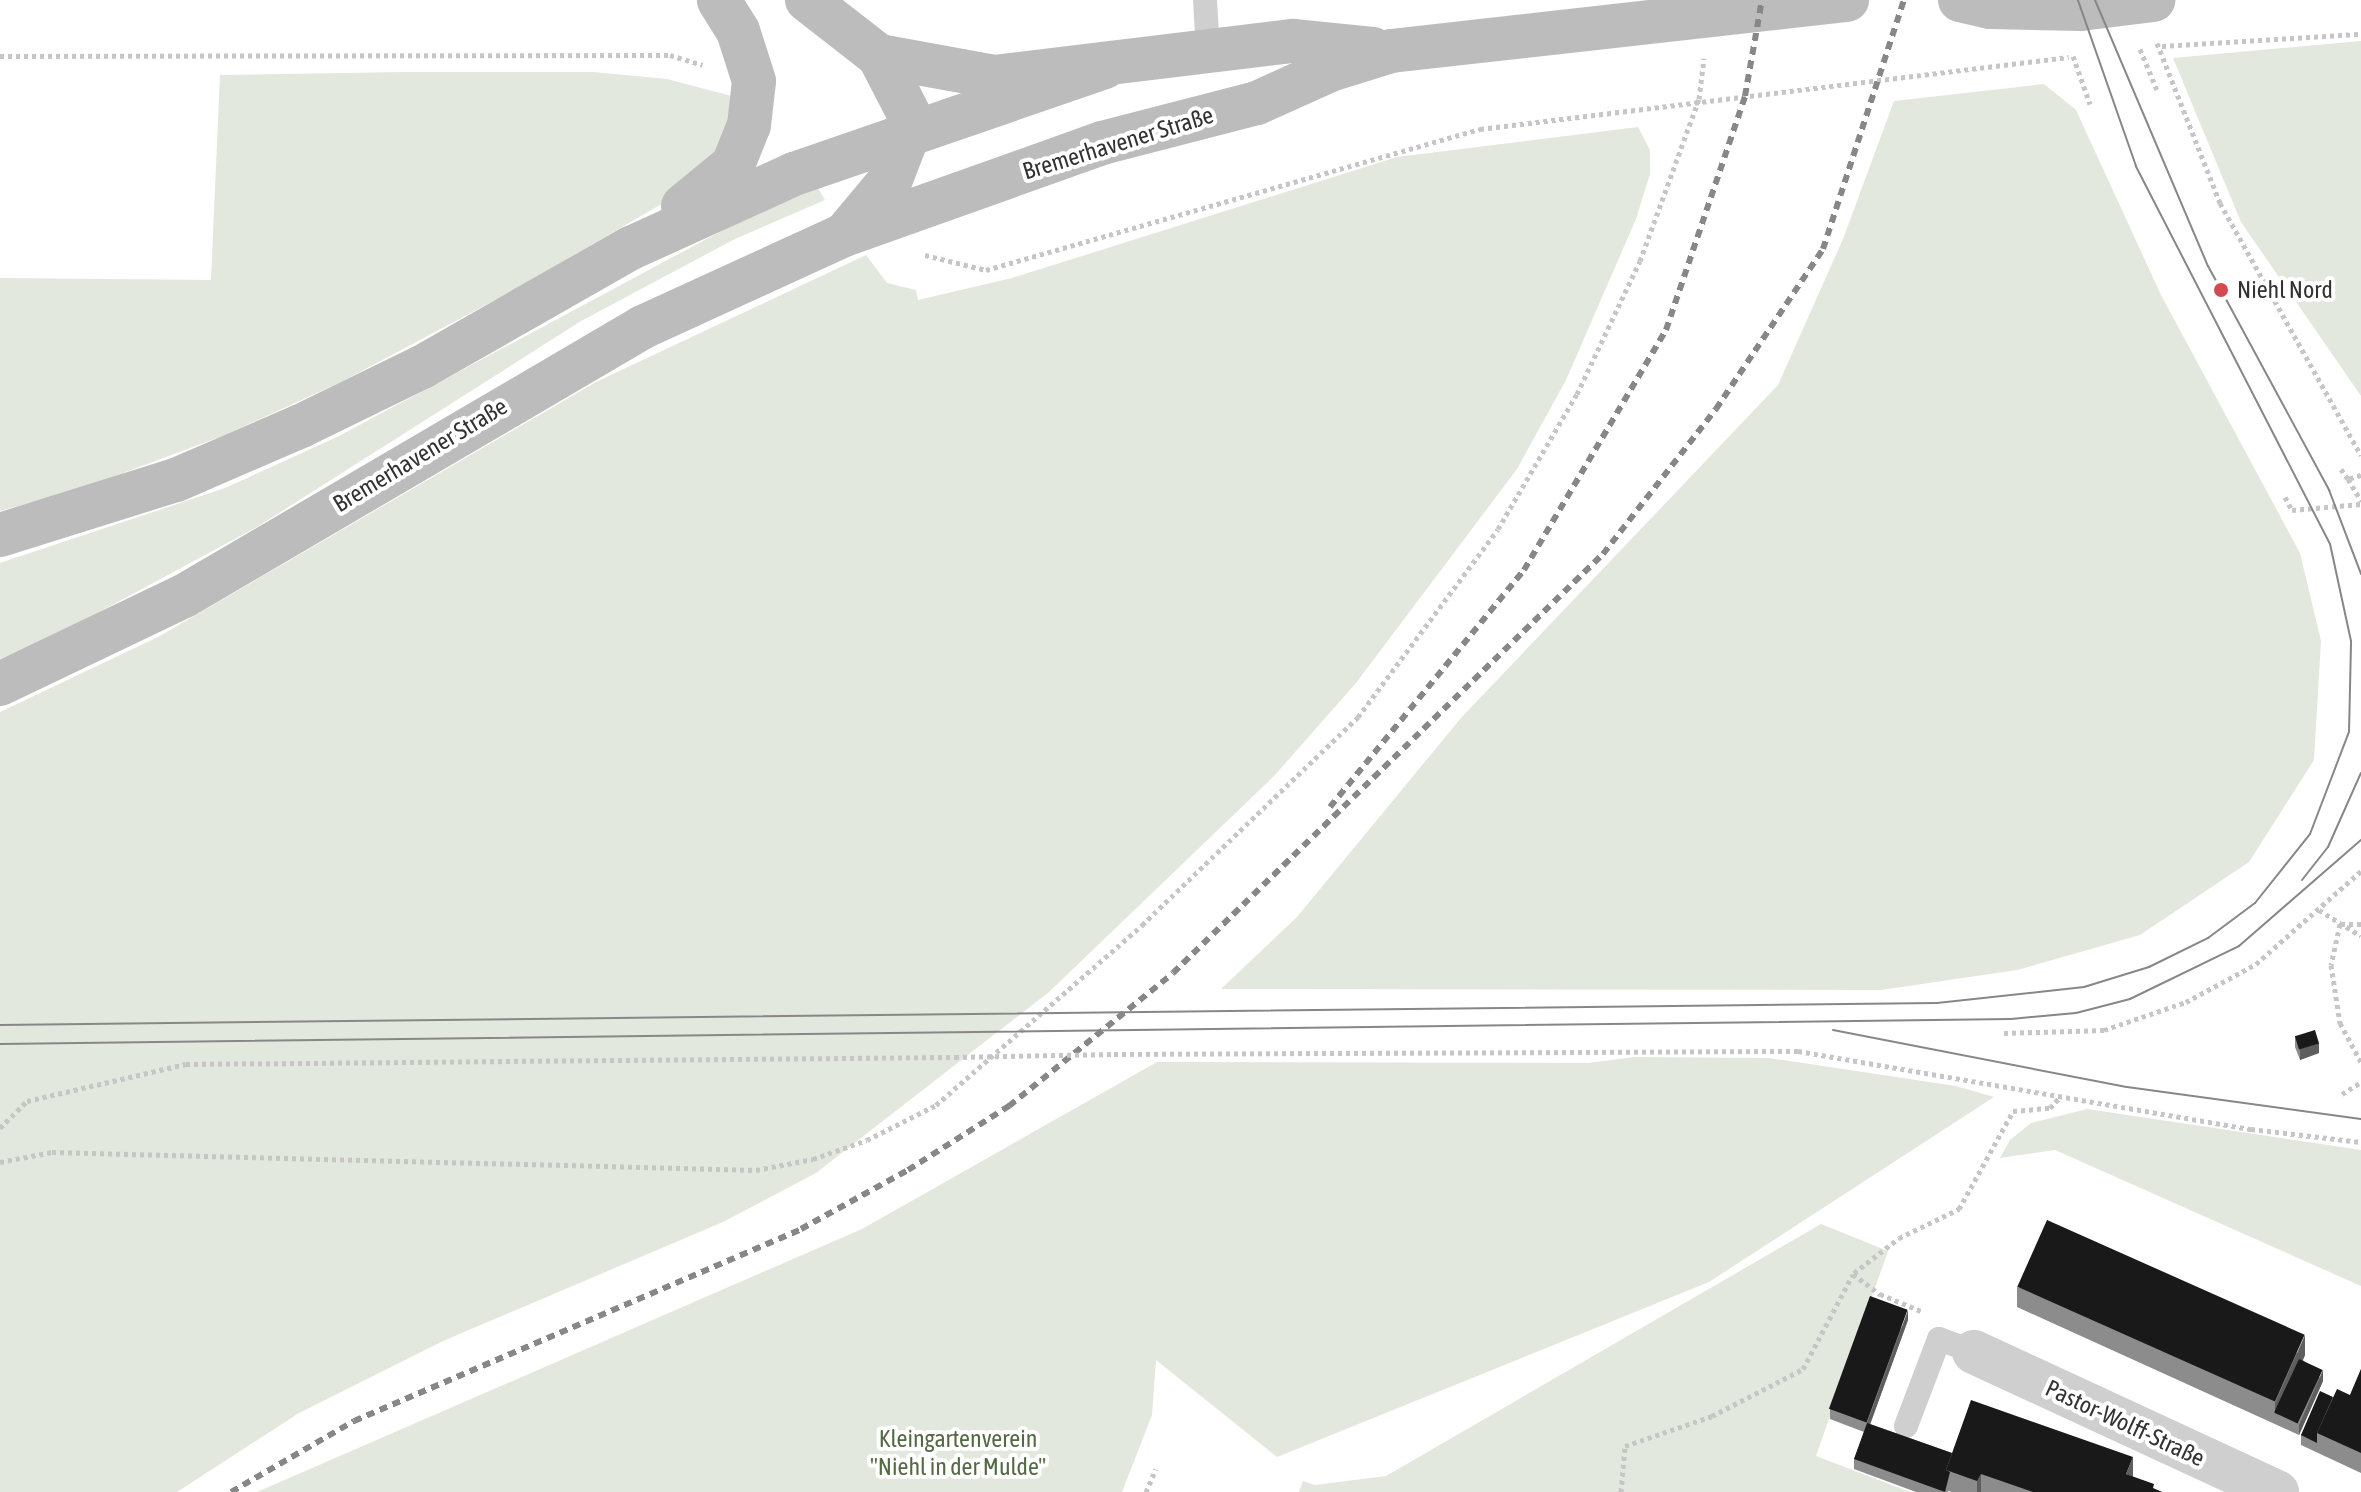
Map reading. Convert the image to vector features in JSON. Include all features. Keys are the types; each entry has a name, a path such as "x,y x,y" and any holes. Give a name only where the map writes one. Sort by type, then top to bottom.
{"street":[{"name":"Bremerhavener Straße","path":"631,248 733,165 749,125 754,81 738,31 719,0"},
{"name":"Bremerhavener Straße","path":"807,0 879,56 913,122 891,179 844,235"},
{"path":"1444,45 1554,0"},
{"name":"Bremerhavener Straße","path":"0,684 184,596 643,327 844,235 1102,143 1257,103 1330,70 1391,51 1847,0"},
{"path":"1960,0 1990,7 2081,9 2153,0"},
{"name":"Bremerhavener Straße","path":"879,56 994,77 1104,67 1293,41 1391,51"},
{"name":"Bremerhavener Straße","path":"0,535 176,480 301,426 422,367 631,248 794,174 907,133 964,119 1104,67"},
{"name":"Pastor-Wolff-Straße","path":"1974,1352 2277,1492"}],"lane":[{"path":"1205,0 1208,52"},
{"path":"1906,1426 1939,1339 1974,1352"}],"path":[{"path":"0,1162 52,1152 756,1170 813,1159 867,1140 936,1105 1142,925 1358,717 1498,529 1577,394 1640,261 1699,99 1710,16"},
{"path":"2127,50 2361,34"},
{"path":"2158,46 2220,203 2361,455"},
{"path":"2140,49 2157,90"},
{"path":"0,56 670,55 754,81"},
{"path":"915,252 986,270 1480,129 1699,99 2084,55"},
{"path":"2073,56 2090,104"},
{"path":"2285,497 2292,510 2361,503 2341,469"},
{"path":"2348,479 2361,475"},
{"path":"2004,1033 2104,1030 2147,1019 2234,978 2319,910 2361,871"},
{"path":"2319,910 2361,936"},
{"path":"2340,924 2361,924"},
{"path":"2340,924 2331,965 2340,1023 2361,1062"},
{"path":"0,1128 27,1101 186,1064 1114,1054 1798,1051 2059,1097 2361,1142"},
{"path":"2342,1094 2361,1082"},
{"path":"1621,1492 1625,1446 1712,1416 1803,1369 1853,1274 1899,1238 1959,1209 2013,1111 2050,1108 2059,1097"},
{"path":"1853,1274 1880,1294 1917,1309"},
{"path":"1146,1492 1156,1469"}],"green space":[{"path":"2361,41 2361,396 2241,222 2173,58"},
{"path":"593,72 667,79 739,98 730,134 679,194 510,292 343,381 225,435 80,489 0,511 0,278 211,280 220,75"},
{"path":"2044,84 2076,110 2161,295 2300,553 2321,641 2314,760 2249,862 2140,935 2017,970 1881,990 1221,989 1297,917 1461,718 1778,385 1843,239 1894,101"},
{"path":"1638,127 1650,150 1650,174 1636,219 1566,380 1517,469 1356,683 1274,776 1049,992 816,1173 723,1222 443,1341 299,1413 177,1492 0,1492 0,712 158,637 596,382 866,255 887,283 916,290 918,300 1012,278 1397,157"},
{"path":"818,188 825,200 735,239 581,321 257,527 64,631 0,659 0,563 225,488 337,437 742,220"},
{"name":"Kleingartenverein \"Niehl in der Mulde\"","path":"1634,1057 1769,1058 1956,1086 1994,1097 1709,1282 1277,1457 1156,1360 1152,1415 1122,1492 257,1492 862,1229 1157,1062 1588,1063"},
{"path":"2087,1109 2361,1150 2361,1286 2055,1150 2000,1158 2010,1140 2031,1123"},
{"path":"1821,1224 1888,1251 1816,1456 1910,1492 1299,1492 1303,1481 1315,1485 1386,1476"}],"building":[{"path":"2315,1030 2319,1043 2299,1050 2295,1036"},
{"path":"2047,1220 2305,1335 2275,1401 2017,1287"},
{"path":"1870,1296 1908,1310 1867,1422 1829,1409"},
{"path":"2299,1359 2323,1370 2298,1423 2274,1412"},
{"path":"2361,1369 2361,1453 2317,1433 2337,1389 2350,1395"},
{"path":"2320,1391 2333,1397 2317,1433 2317,1443 2301,1435"},
{"path":"1971,1400 2133,1457 2126,1474 2154,1484 2153,1488 2162,1492 2033,1492 1981,1474 1977,1481 1946,1470"},
{"path":"1867,1423 1952,1453 1946,1470 1950,1472 1945,1492 1854,1459"}],"tram line":[{"path":"0,1025 1937,1003 2084,987 2149,967 2208,938 2255,903 2310,834 2349,732 2351,641 2330,544 2136,166 2078,0"},
{"path":"2095,0 2208,266 2329,490 2361,574"},
{"path":"2302,880 2328,847 2361,773"},
{"path":"0,1044 2011,1019 2076,1013 2130,999 2239,946 2361,840"},
{"path":"1833,1030 2127,1087 2361,1119"}],"railway":[{"path":"1330,807 1524,570 1666,330 1745,96 1762,0"},
{"path":"231,1492 354,1421 801,1229 908,1170 1009,1106 1173,973 1603,554 1716,409 1823,249 1904,0"}],"place":[{"name":"Niehl Nord","path":"2221,290"}]}
